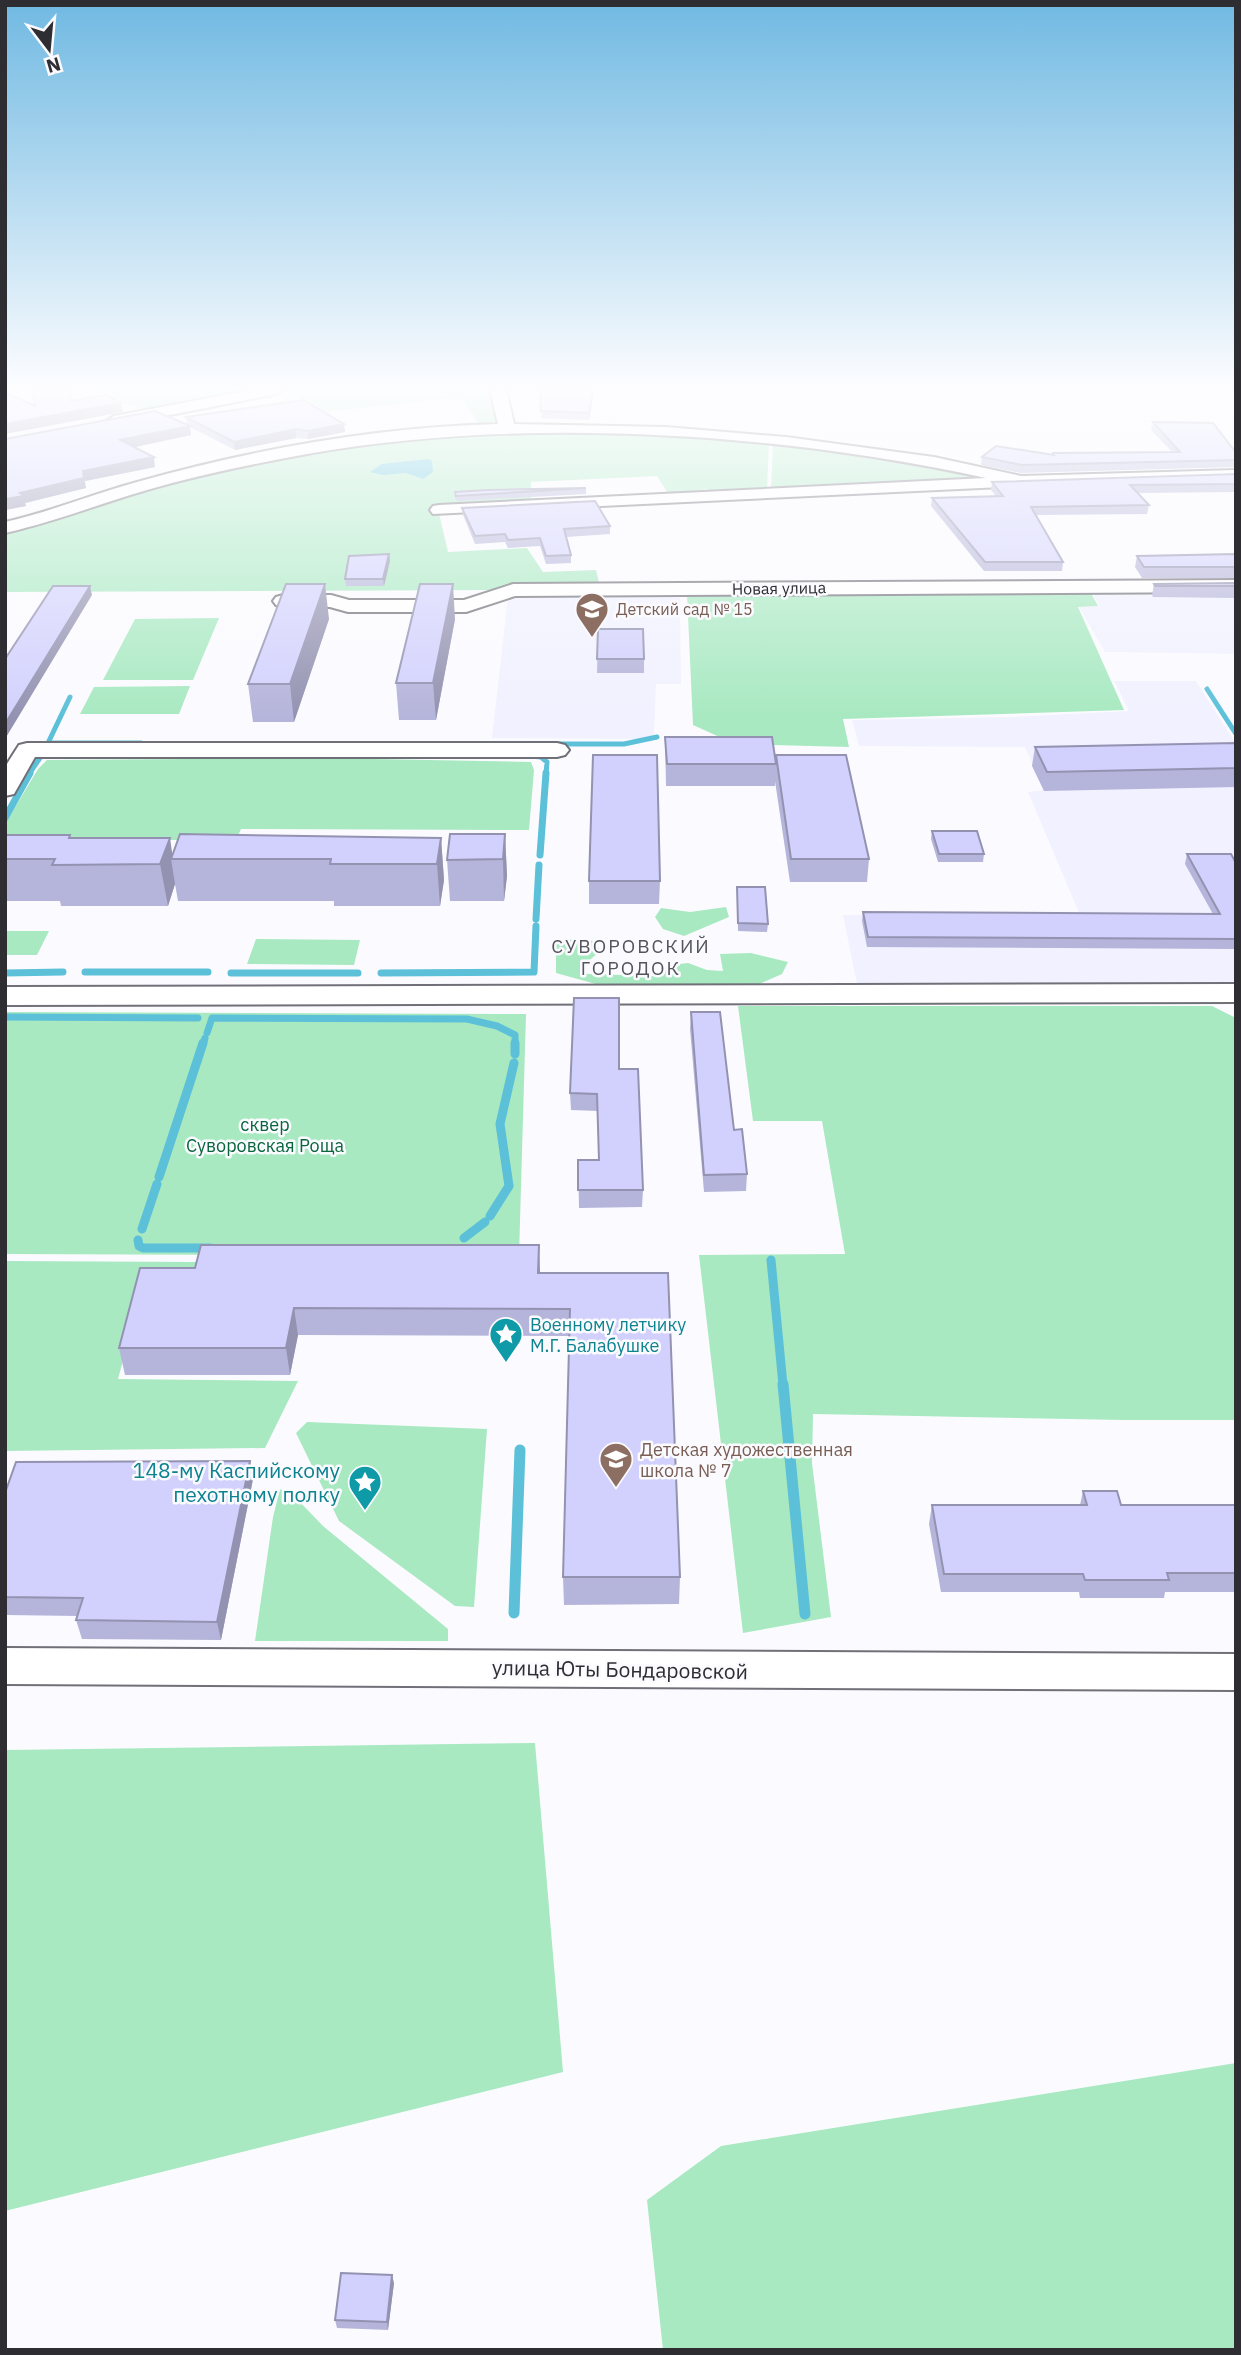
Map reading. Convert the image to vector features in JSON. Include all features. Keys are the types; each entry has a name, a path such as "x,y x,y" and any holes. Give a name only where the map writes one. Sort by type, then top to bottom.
{"street":[{"path":"5,528 103,499"},
{"path":"439,510 662,499"},
{"name":"Новая улица","path":"283,601 331,601 348,606 466,606 513,590 532,589 1236,586"},
{"path":"5,789 27,750 557,750"},
{"path":"5,996 1236,993"},
{"name":"улица Юты Бондаровской","path":"5,1666 1236,1672"}],"shaded area":[{"path":"1092,592 1236,592 1236,654 1105,652 1079,607 1099,606"},
{"name":"Детский сад № 15","path":"680,594 681,684 656,684 654,734 647,739 492,738 508,595"},
{"path":"1114,681 1196,681 1236,744 1236,985 857,984 843,915 1080,915 1028,792 1044,790 1025,747 859,746 852,720 1012,717 1129,711"}],"green space":[{"path":"113,499 531,499 531,502 438,509 448,552 527,548 543,572 596,570 599,583 499,590 5,592 5,530"},
{"path":"1091,593 1098,606 1078,607 1124,710 843,719 849,747 735,744 693,725 687,594"},
{"path":"219,618 193,680 103,680 135,619"},
{"path":"190,686 179,714 80,714 94,687"},
{"path":"319,758 531,762 534,770 529,830 241,829 236,840 15,840 5,850 5,824 38,769 47,760"},
{"path":"726,907 729,917 684,936 663,929 655,917 661,908 690,912"},
{"path":"5,931 49,931 37,955 5,955"},
{"path":"256,939 360,940 354,965 247,964"},
{"path":"556,939 595,941 600,951 583,966 587,974 657,976 670,965 688,963 707,970 723,971 720,954 751,953 788,962 782,974 757,985 603,986 556,973"},
{"path":"738,1006 1212,1006 1236,1018 1236,1420 813,1414 812,1463 831,1617 743,1633 699,1255 845,1254 822,1121 753,1121"},
{"name":"сквер Суворовская Роща","path":"5,1012 526,1014 519,1256 5,1254"},
{"path":"5,1261 200,1262 194,1290 142,1290 118,1379 298,1381 265,1448 5,1451"},
{"path":"307,1422 487,1429 474,1607 455,1606 339,1521 296,1433"},
{"path":"280,1489 295,1497 323,1526 448,1629 448,1641 255,1641 273,1517"},
{"path":"535,1743 563,2072 5,2211 5,1750"},
{"path":"1236,2063 1236,2350 663,2350 647,2200 721,2146"}],"building":[{"path":"933,499 1143,499 1149,505 1031,507 1063,562 985,562"},
{"path":"595,501 610,526 564,529 571,555 546,556 540,538 508,540 505,534 475,536 462,508"},
{"path":"389,554 383,579 345,579 349,556"},
{"path":"1236,554 1236,567 1144,567 1137,556"},
{"path":"1236,583 1236,586 1154,584"},
{"path":"286,584 325,584 290,684 248,684"},
{"path":"420,584 453,584 433,683 396,683"},
{"path":"53,586 90,586 5,724 5,659"},
{"path":"598,629 643,629 644,659 597,659"},
{"path":"665,737 772,737 776,764 667,764"},
{"path":"1236,743 1236,768 1047,772 1035,747"},
{"path":"593,755 657,755 660,881 589,881"},
{"path":"776,755 846,755 869,859 791,859"},
{"path":"932,831 977,831 984,854 939,854"},
{"path":"180,834 441,838 437,864 330,864 331,859 171,859"},
{"path":"450,834 505,834 503,859 447,860"},
{"path":"6,835 170,838 160,864 52,865 55,859 5,859"},
{"path":"1187,854 1231,854 1236,863 1236,939 868,937 863,912 1220,914"},
{"path":"737,887 765,887 768,924 738,923"},
{"path":"574,998 619,998 619,1069 638,1069 643,1190 578,1190 578,1160 599,1160 597,1094 570,1093"},
{"path":"691,1012 720,1012 734,1130 742,1129 747,1174 704,1175"},
{"path":"201,1245 539,1245 538,1273 668,1273 680,1577 563,1577 570,1309 294,1308 286,1348 119,1348 140,1268 195,1268"},
{"path":"250,1461 217,1622 76,1620 83,1598 5,1597 5,1493 16,1462"},
{"path":"1083,1491 1117,1491 1121,1505 1236,1505 1236,1573 1167,1573 1169,1580 1085,1580 1083,1574 944,1574 932,1505 1087,1505"},
{"path":"341,2273 392,2275 387,2322 335,2320"}],"waterway":[{"path":"1207,689 1236,734"},
{"path":"70,697 48,743 141,743"},
{"path":"552,744 624,744 657,737"},
{"path":"29,774 42,755 50,755"},
{"path":"530,756 541,757 547,762 546,774"},
{"path":"5,818 30,773"},
{"path":"540,855 546,773"},
{"path":"536,919 539,865"},
{"path":"381,973 534,972 536,926"},
{"path":"5,973 63,972"},
{"path":"85,972 208,972"},
{"path":"231,973 358,973"},
{"path":"5,1017 198,1018"},
{"path":"207,1033 212,1018 467,1019 497,1026 515,1035 515,1054"},
{"path":"203,1045 205,1038"},
{"path":"159,1177 203,1043"},
{"path":"490,1216 509,1186 500,1124 514,1063"},
{"path":"142,1229 157,1184"},
{"path":"464,1238 485,1222"},
{"path":"138,1240 139,1246 143,1248 210,1248"},
{"path":"771,1260 783,1385"},
{"path":"783,1384 805,1614"},
{"path":"514,1613 520,1450"}],"place":[{"name":"Детский сад № 15","path":"592,639"},
{"name":"Военному летчику М.Г. Балабушке","path":"506,1364"},
{"name":"Детская художественная школа № 7","path":"616,1489"},
{"name":"148-му Каспийскому пехотному полку","path":"365,1512"}],"district":[{"name":"СУВОРОВСКИЙ ГОРОДОК","path":"631,957"}]}
